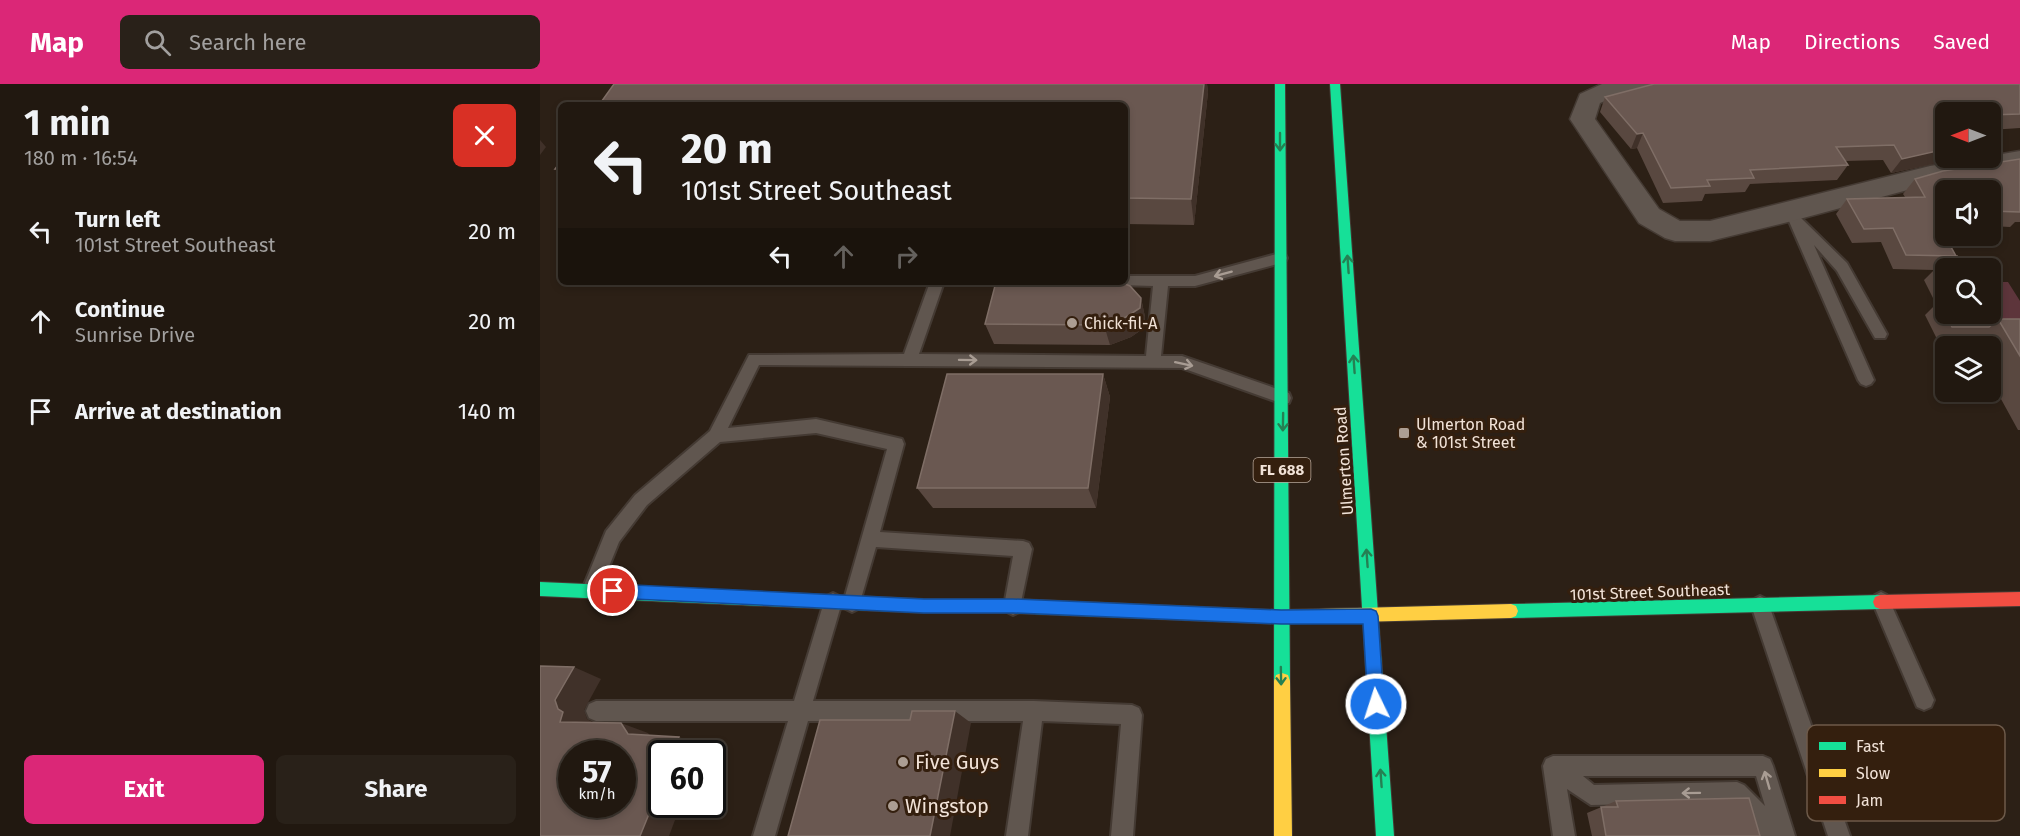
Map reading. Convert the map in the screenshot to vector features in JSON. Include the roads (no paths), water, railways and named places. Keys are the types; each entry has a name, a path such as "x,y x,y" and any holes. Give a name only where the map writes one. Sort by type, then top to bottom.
{"main road":[{"name":"FL 688","path":"1280,84 1283,836"},
{"name":"Ulmerton Road","path":"1335,84 1385,836"},
{"name":"101st Street Southeast","path":"540,589 852,603 1013,606 1281,617 2020,599"}],"street":[{"path":"1645,84 1611,88 1589,99 1582,119 1649,216 1675,231 1710,231 1792,212 1930,175 2020,160"}],"lane":[{"path":"851,84 911,84"},
{"path":"1792,212 1842,267 1880,334"},
{"path":"1792,212 1866,381"},
{"path":"1128,281 1195,281 1280,258"},
{"path":"1154,362 1161,281"},
{"path":"909,359 936,285"},
{"path":"591,590 612,537 641,500 716,436 754,359 1182,362 1283,398"},
{"path":"716,436 816,426 896,444 872,539 852,603"},
{"path":"872,539 1023,549 1013,606"},
{"path":"1881,601 1924,700"},
{"path":"764,836 832,602"},
{"path":"1760,605 1807,742"},
{"path":"596,711 1034,711 1132,715 1122,836"},
{"path":"1017,836 1034,711"},
{"path":"1553,766 1564,836"},
{"path":"1553,766 1591,795 1737,792 1763,819 1768,836"},
{"path":"1553,766 1763,766 1784,836"},
{"path":"1834,821 1839,836"}],"place":[{"name":"Chick-fil-A","path":"1072,323"},
{"name":"Ulmerton Road & 101st Street","path":"1404,433"},
{"name":"Five Guys","path":"903,762"},
{"name":"Wingstop","path":"893,806"}]}
